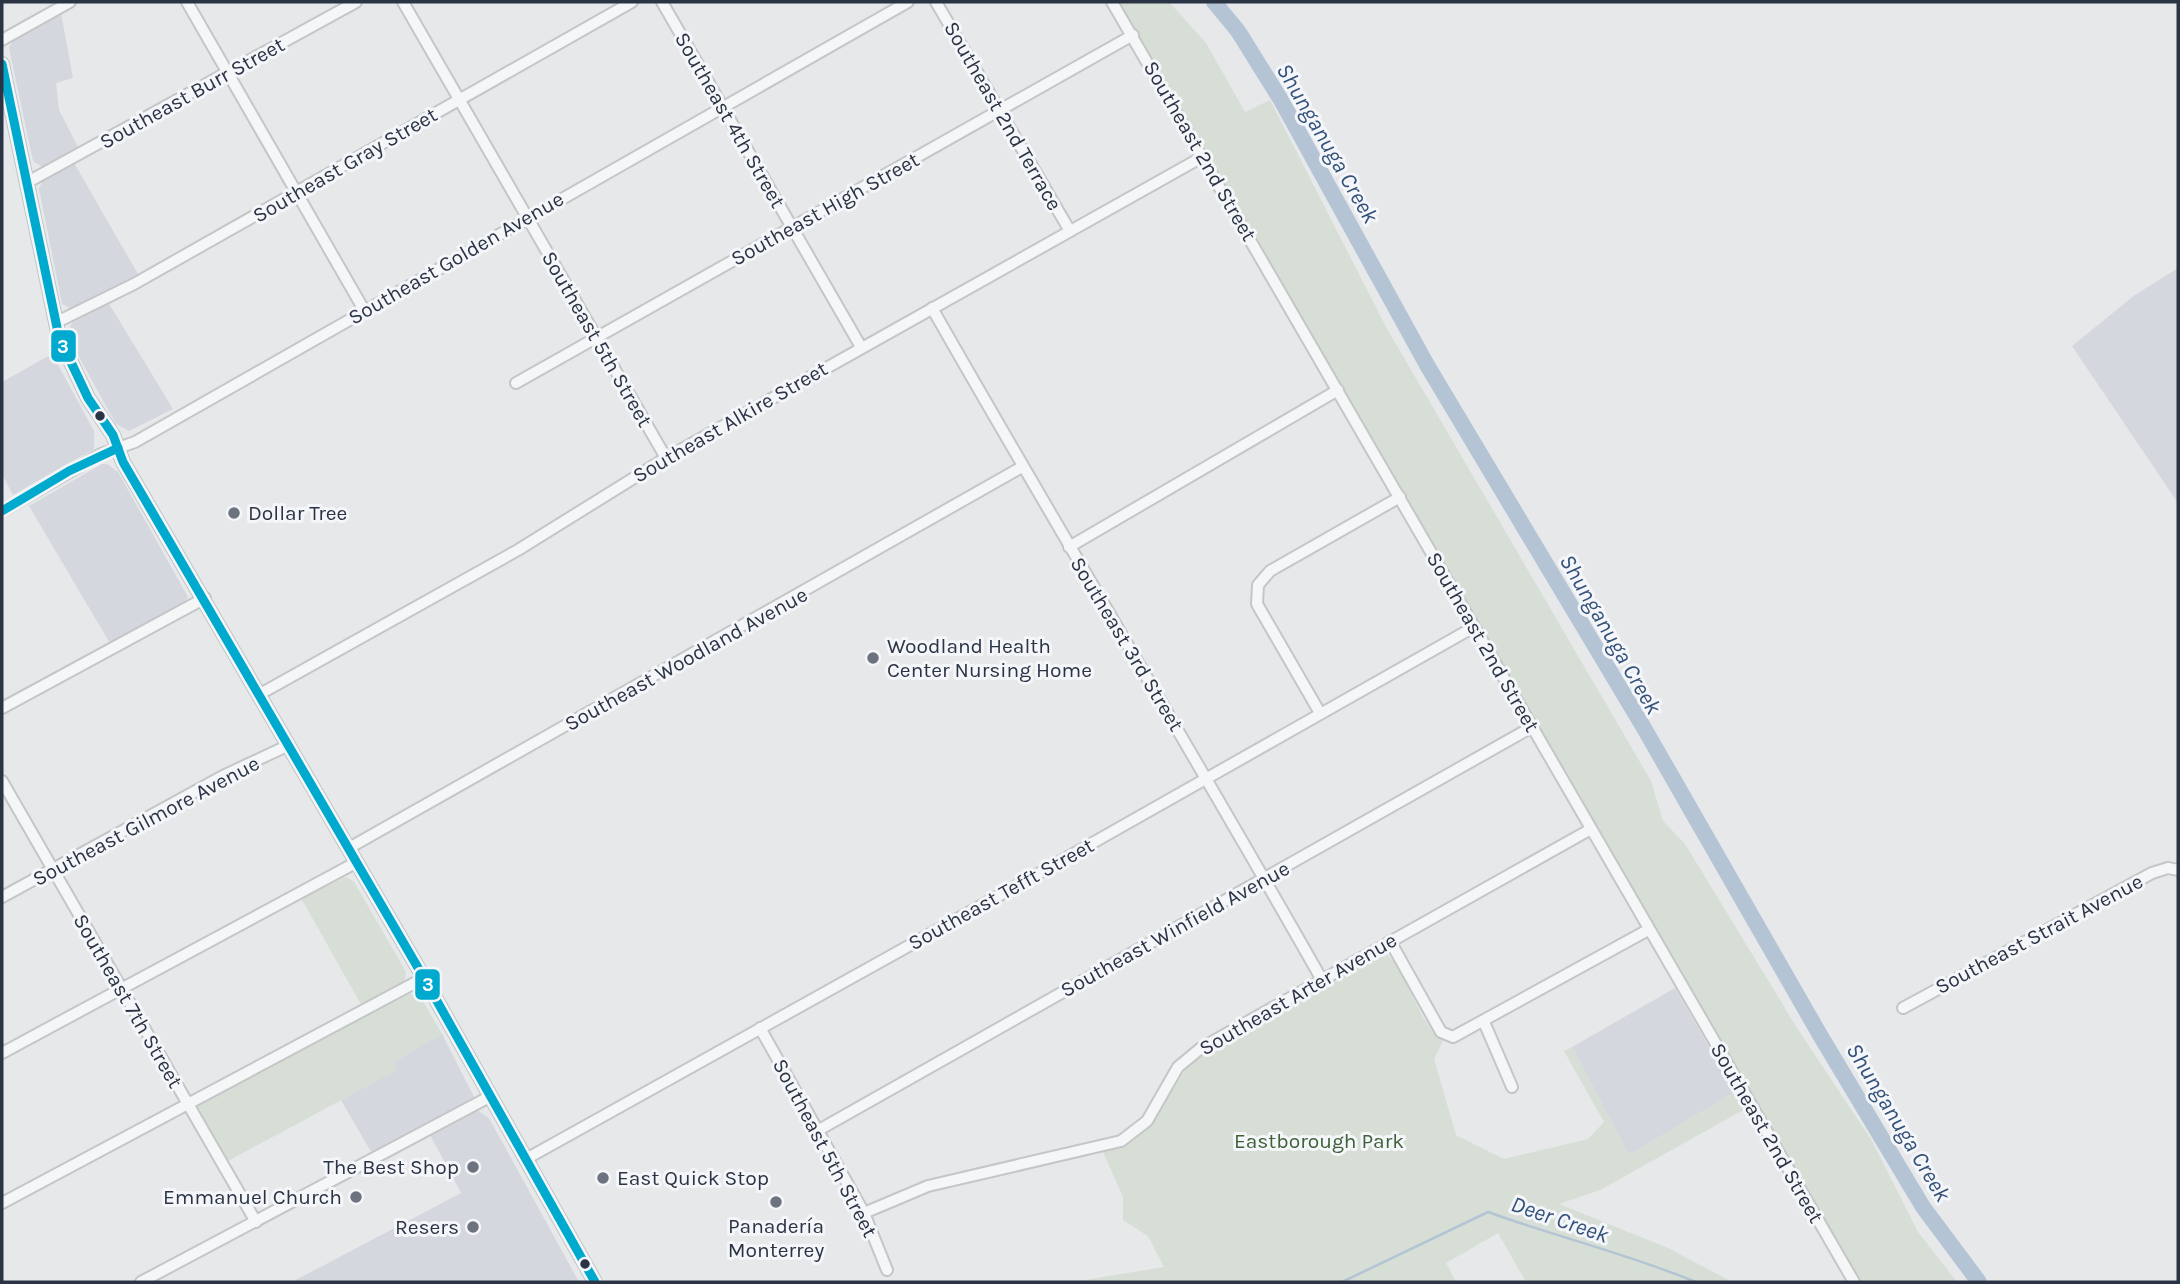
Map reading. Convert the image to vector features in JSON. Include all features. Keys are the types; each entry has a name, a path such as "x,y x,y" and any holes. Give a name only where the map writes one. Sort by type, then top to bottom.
{"main road":[{"path":"2,64 7,111 26,183 55,323 65,354 492,1096 595,1282"},
{"path":"580,1256 586,1282"}],"street":[{"path":"2,40 70,2"},
{"path":"187,2 365,310"},
{"name":"Southeast Burr Street","path":"26,183 356,2"},
{"name":"Southeast 5th Street","path":"403,2 666,458"},
{"name":"Southeast Gray Street","path":"55,323 134,284 632,2"},
{"name":"Southeast 4th Street","path":"662,2 861,347"},
{"name":"Southeast Golden Avenue","path":"2,511 101,454 135,442 908,2"},
{"name":"Southeast 2nd Terrace","path":"936,2 1070,231"},
{"name":"Southeast 2nd Street","path":"1112,2 1204,156 1648,930 1854,1282"},
{"name":"Southeast High Street","path":"516,383 1133,35"},
{"name":"Southeast Alkire Street","path":"260,694 518,550 666,458 1204,156"},
{"name":"Southeast 3rd Street","path":"932,308 1322,979"},
{"path":"1069,547 1338,390"},
{"name":"Southeast Woodland Avenue","path":"349,848 1023,467"},
{"path":"1320,713 1257,604 1258,585 1270,571 1400,497"},
{"path":"2,708 205,598"},
{"name":"Southeast Tefft Street","path":"526,1159 1474,626"},
{"name":"Southeast Winfield Avenue","path":"817,1131 1532,727"},
{"name":"Southeast Gilmore Avenue","path":"2,897 225,775 289,745"},
{"name":"Southeast 7th Street","path":"2,780 256,1222"},
{"name":"Southeast Arter Avenue","path":"864,1213 928,1186 1121,1141 1147,1121 1170,1080 1189,1057 1322,979 1591,829"},
{"path":"2,1053 357,862"},
{"name":"Southeast Strait Avenue","path":"1903,1007 2152,873 2177,870"},
{"path":"1390,942 1441,1032 1457,1037 1648,930"},
{"path":"2,1203 424,978"},
{"path":"1484,1022 1512,1087"},
{"name":"Southeast 5th Street","path":"760,1028 864,1213 887,1270"},
{"path":"141,1282 492,1096"}],"shaded area":[{"path":"61,13 73,78 56,83 59,110 79,149 44,168 33,161 9,48 14,39"},
{"path":"74,163 138,274 72,309 62,304 39,189 43,180"},
{"path":"2178,268 2178,503 2072,346 2135,295"},
{"path":"108,302 173,409 129,431 116,424 78,355 69,330 72,323"},
{"path":"52,354 94,431 94,449 13,495 2,474 2,382"},
{"path":"102,464 107,464 118,472 188,597 181,606 111,645 29,506"},
{"path":"1675,988 1735,1092 1629,1155 1572,1047"},
{"path":"442,1034 474,1097 373,1155 341,1100 396,1070 393,1062"},
{"path":"477,1110 489,1118 579,1282 292,1282 461,1193 429,1133"}],"green space":[{"path":"1118,2 1169,2 1206,43 1245,112 1270,100 1386,327 1651,781 1663,821 1685,844 1797,1028 1872,1141 1918,1232 1957,1282 1860,1282"},
{"path":"346,877 354,882 406,972 404,983 362,1006 301,898"},
{"name":"Eastborough Park","path":"1384,953 1399,970 1426,1022 1443,1041 1434,1059 1456,1135 1504,1159 1588,1139 1604,1122 1564,1051 1572,1047 1629,1155 1735,1092 1745,1109 1600,1190 1559,1204 1668,1248 1732,1282 1526,1282 1498,1233 1446,1263 1456,1282 1073,1282 1164,1267 1148,1236 1123,1220 1123,1197 1103,1152 1133,1141 1153,1122 1189,1064"},
{"path":"409,994 420,996 442,1034 393,1062 397,1070 226,1162 195,1105"}],"waterway":[{"name":"Shunganuga Creek","path":"1214,2 1238,31 1281,100 1427,365 1644,728 1820,1035 1923,1207 1979,1282"},
{"name":"Deer Creek","path":"1342,1282 1488,1212 1696,1282"}],"transit line":[{"name":"3","path":"2,64 59,337 88,398 113,435 123,462 424,978 595,1282"},
{"name":"3","path":"2,511 69,471 118,448"}],"place":[{"name":"Dollar Tree","path":"234,513"},
{"name":"Woodland Health Center Nursing Home","path":"873,658"},
{"name":"The Best Shop","path":"473,1167"},
{"name":"East Quick Stop","path":"603,1178"},
{"name":"Emmanuel Church","path":"356,1197"},
{"name":"Panadería Monterrey","path":"776,1202"},
{"name":"Resers","path":"473,1227"}]}
